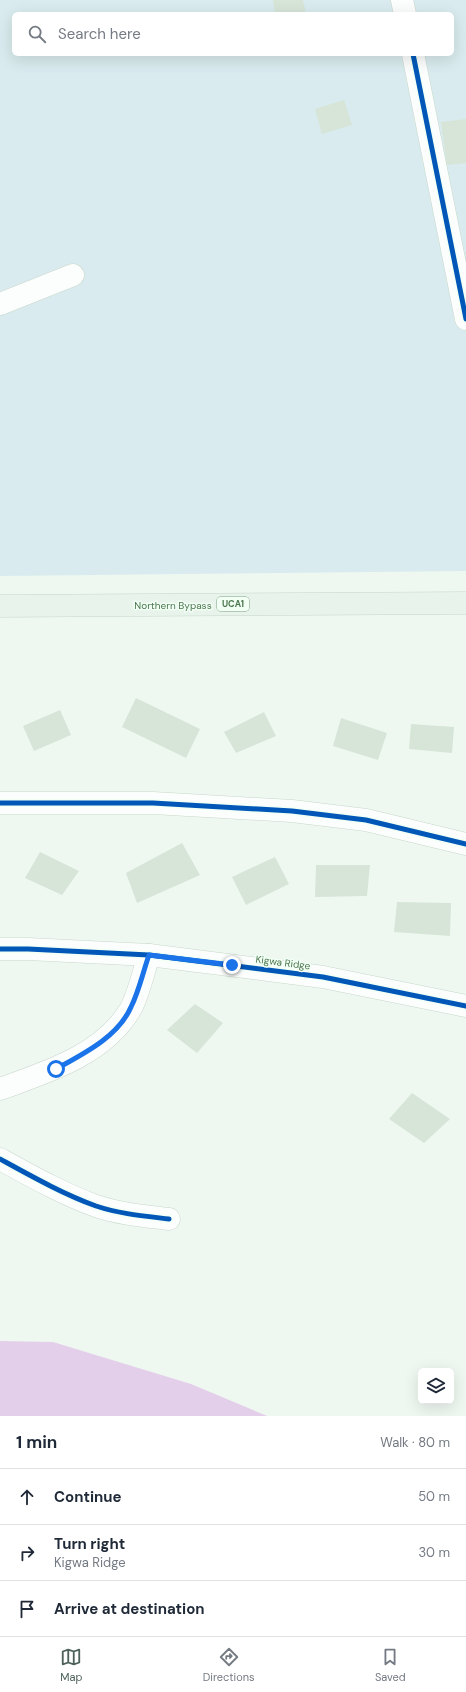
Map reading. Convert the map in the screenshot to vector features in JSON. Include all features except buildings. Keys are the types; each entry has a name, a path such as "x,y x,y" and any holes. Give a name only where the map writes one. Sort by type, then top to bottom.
{"main road":[{"name":"Northern Bypass","path":"0,606 466,603"}],"street":[{"path":"402,0 405,12"},
{"path":"413,56 466,319"},
{"path":"0,304 73,275"},
{"path":"0,803 153,803 292,811 366,820 466,844"},
{"name":"Kigwa Ridge","path":"0,949 149,955 323,977 466,1006"},
{"path":"0,1089 56,1069 106,1039 131,1009 149,955"},
{"path":"0,1159 60,1191 97,1206 129,1214 168,1219"}],"shaded area":[{"path":"0,0 466,0 466,571 0,576"},
{"path":"0,1341 53,1342 191,1384 267,1416 0,1416"}],"cycle path":[{"path":"413,56 466,319"},
{"path":"0,803 153,803 292,811 366,820 466,844"},
{"path":"0,949 149,955 323,977 466,1006"},
{"path":"0,1159 59,1190 96,1206 123,1213 169,1219"}],"route":[{"path":"56,1069 106,1039 120,1024 131,1009 149,955 232,965"}]}
